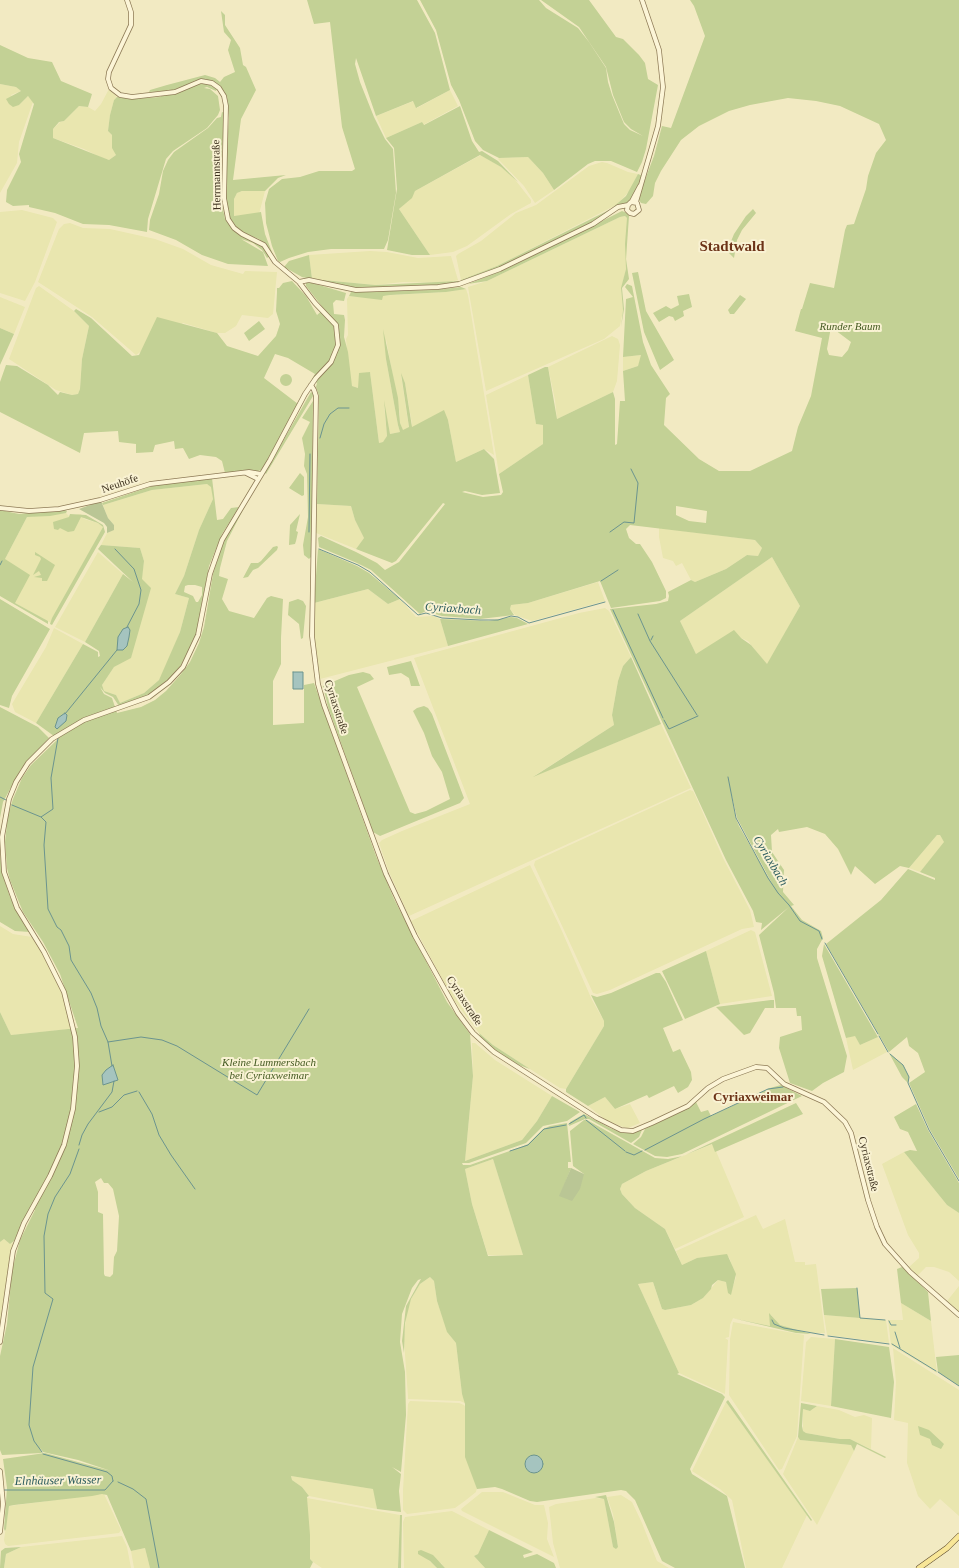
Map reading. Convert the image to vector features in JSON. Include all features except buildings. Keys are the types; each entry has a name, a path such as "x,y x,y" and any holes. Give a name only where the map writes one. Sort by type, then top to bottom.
{"main road":[{"path":"919,1568 947,1548 959,1536"}],"street":[{"name":"Herrmannstraße","path":"0,1342 13,1251 24,1223 50,1176 64,1145 74,1102 77,1066 75,1037 64,992 48,958 17,908 4,872 2,837 4,819 9,798 16,782 28,763 52,739 84,720 149,697 169,682 183,666 193,649 198,635 210,574 222,540 311,385 334,356 338,347 339,336 333,321 315,303 299,282 275,262 264,245 234,228 226,216 224,206 224,162 226,106 224,96 219,88 209,82 201,81 175,92 132,97 120,95 111,88 109,82 109,72 127,35 131,22 131,12 127,0"},
{"path":"299,282 309,280 356,290 438,287 459,284 500,269 593,224 618,207 628,207 634,202 650,159 658,126 663,87 659,50 642,0"},
{"path":"628,207 632,214 638,212 639,206 634,202"},
{"name":"Cyriaxstraße","path":"311,385 316,396 312,636 318,684 324,705 386,874 418,943 458,1013 473,1033 494,1052 608,1124 621,1130 633,1131 652,1124 688,1106 708,1088 723,1079 760,1066 767,1068 784,1084 824,1102 845,1122 852,1136 868,1200 875,1222 885,1244 910,1272 959,1315"},
{"path":"245,473 258,479"},
{"name":"Neuhöfe","path":"0,508 29,510 58,509 100,500 150,484 245,473 261,474"},
{"path":"0,1471 3,1496 0,1532"}],"shaded area":[{"path":"0,84 16,87 21,91 11,95 19,105 28,96 33,102 19,142 17,163 0,193"},
{"path":"109,89 117,97 114,100 110,115 108,131 112,135 116,155 109,160 53,138 53,129 60,122 64,121 79,106 88,107 95,111 101,104"},
{"path":"450,90 458,106 423,125 422,122 386,138 376,116 414,101 417,108"},
{"path":"481,155 501,167 513,177 531,200 531,203 511,214 467,246 453,252 430,255 399,209 411,198 415,191"},
{"path":"528,157 543,173 554,190 535,203 524,186 498,159"},
{"path":"602,162 628,172 638,174 630,190 618,204 497,266 461,280 456,256 458,254 481,241 516,213 536,205 589,166"},
{"path":"242,191 265,191 259,214 234,216 234,199 237,193"},
{"path":"22,210 53,218 57,222 35,282 25,301 0,293 0,212"},
{"path":"625,216 627,218 626,269 621,290 623,310 620,326 604,339 486,391 468,287 487,281 620,217"},
{"path":"70,223 83,228 110,229 155,239 183,249 211,265 243,274 245,271 277,272 273,314 268,318 242,315 236,326 225,333 217,333 183,323 136,355 92,317 38,282 59,229 64,224"},
{"path":"370,251 387,252 418,258 451,256 458,280 446,283 403,282 375,285 312,279 309,255"},
{"path":"39,286 74,311 89,326 82,359 80,389 78,394 72,395 56,390 9,359 36,288"},
{"path":"466,289 468,295 494,455 484,449 456,462 448,420 410,429 412,424 405,383 401,375 409,428 403,431 400,423 400,415 386,339 386,359 400,432 390,434 384,404 387,437 383,442 379,443 370,372 363,374 358,388 352,386 350,377 346,339 348,335 347,299 349,296 358,297 446,292"},
{"path":"0,297 25,307 14,334 0,328"},
{"path":"612,336 618,339 620,345 617,381 613,392 557,419 555,400 548,367"},
{"path":"642,355 638,366 623,371 623,357"},
{"path":"528,375 536,424 543,425 543,444 499,474 486,395"},
{"path":"207,484 212,487 213,499 199,530 184,576 175,594 189,598 180,632 168,663 159,680 144,693 120,703 116,695 104,691 102,685 114,667 131,657 144,561 140,548 101,545 107,533 114,529 114,525 108,518 103,505 152,490"},
{"path":"317,504 351,506 355,520 364,538 356,549 316,533"},
{"path":"66,513 69,516 81,514 84,519 98,523 103,527 51,623 15,603 5,559 27,517"},
{"path":"659,528 755,540 762,548 758,556 747,555 726,569 695,582 691,580 682,563 676,566 673,561 663,558"},
{"path":"98,552 123,574 85,642 55,627"},
{"path":"772,557 800,606 767,665 748,641 741,638 696,654 680,621"},
{"path":"598,582 605,601 532,621 515,615 510,609 511,605 528,603"},
{"path":"368,589 388,604 400,599 416,617 433,616 440,619 448,646 320,679 314,652 314,603"},
{"path":"605,608 609,611 631,657 623,666 618,681 612,715 614,725 534,776 661,724 691,788 409,916 389,872 379,843 382,840 402,831 470,804 414,658 579,613"},
{"path":"54,628 83,644 36,723 15,712 12,704 46,647"},
{"path":"690,790 693,791 695,795 723,858 750,910 754,927 742,929 610,990 597,994 593,993 534,865 535,861"},
{"path":"937,835 940,835 945,843 920,872 909,868"},
{"path":"530,865 561,929 592,1000 604,1021 604,1026 566,1089 560,1088 530,1069 493,1045 479,1033 453,999 411,921"},
{"path":"0,926 13,934 32,937 44,954 63,993 72,1029 11,1035 0,1012"},
{"path":"751,930 755,932 772,996 720,1004 706,951"},
{"path":"855,1035 860,1045 878,1037 887,1052 853,1070 846,1038"},
{"path":"472,1043 475,1043 495,1060 552,1096 537,1121 522,1140 465,1161 473,1076"},
{"path":"605,1097 615,1109 630,1104 640,1123 628,1128 620,1126 606,1120 588,1106"},
{"path":"713,1144 744,1217 675,1249 665,1229 635,1208 622,1194 620,1189 622,1184 646,1171"},
{"path":"904,1152 947,1205 959,1213 959,1281 949,1272 934,1267 926,1267 917,1276 909,1267 919,1258 919,1253 908,1235 882,1164"},
{"path":"493,1159 523,1255 522,1256 488,1255 472,1204 465,1169"},
{"path":"756,1215 763,1229 785,1219 795,1262 805,1262 805,1265 816,1264 825,1333 812,1333 780,1325 771,1315 769,1318 771,1320 770,1326 733,1318 730,1325 729,1337 725,1338 728,1340 725,1394 679,1373 638,1284 653,1282 662,1309 665,1310 691,1305 703,1298 718,1280 726,1282 730,1295 736,1277 729,1257 697,1258 682,1265 676,1251"},
{"path":"4,1239 10,1244 16,1241 0,1342 0,1242"},
{"path":"430,1277 434,1281 437,1301 448,1333 456,1343 462,1394 467,1404 460,1401 408,1399 404,1340 406,1315 411,1299 420,1284"},
{"path":"959,1286 959,1312 947,1301"},
{"path":"901,1303 931,1321 937,1373 891,1345 888,1320 903,1320"},
{"path":"824,1315 886,1320 889,1343 827,1335"},
{"path":"733,1322 804,1335 797,1436 782,1469 779,1470 729,1395 730,1339"},
{"path":"811,1337 835,1339 831,1406 801,1401 806,1342"},
{"path":"893,1348 959,1390 959,1516 940,1499 930,1509 918,1496 907,1463 908,1423 894,1420 896,1382"},
{"path":"410,1401 459,1403 464,1405 466,1408 467,1460 477,1488 476,1492 455,1508 407,1514 403,1510 408,1404"},
{"path":"726,1402 807,1515 782,1568 746,1568 732,1500 720,1489 692,1471"},
{"path":"817,1406 839,1410 855,1417 864,1415 872,1418 871,1449 850,1439 840,1439 806,1433 803,1431 803,1409 810,1411"},
{"path":"798,1437 800,1440 851,1445 854,1451 817,1525 783,1474"},
{"path":"291,1476 374,1489 377,1509 309,1496 302,1487 292,1480"},
{"path":"482,1492 503,1492 535,1505 544,1505 548,1523 547,1539 554,1557 462,1511 461,1509"},
{"path":"104,1494 121,1530 119,1533 8,1546 5,1544 4,1540 9,1506"},
{"path":"621,1495 632,1502 657,1561 669,1568 560,1568 553,1543 549,1507 556,1504 596,1498 604,1499 613,1547 618,1547 613,1514 607,1497"},
{"path":"307,1498 400,1515 398,1568 322,1568 313,1562 310,1559"},
{"path":"452,1511 489,1530 478,1554 474,1556 485,1568 445,1568 441,1563 425,1557 437,1568 404,1568 403,1522 405,1517"},
{"path":"122,1536 127,1547 131,1568 4,1568 6,1554 21,1547"},
{"path":"145,1548 150,1568 134,1568 131,1551"}],"green space":[{"path":"307,0 417,0 435,33 450,90 416,108 413,101 376,116 356,58 355,64 360,82 374,117 385,139 393,149 396,193 388,240 384,249 331,249 308,252 280,262 278,261 272,246 266,223 265,203 269,189 282,179 300,177 319,171 352,171 355,169 342,127 330,22 314,24"},
{"path":"420,0 539,0 546,8 578,28 589,42 606,68 612,95 624,124 630,130 643,136 631,129 624,122 613,95 606,67 579,27 541,0 589,0 616,37 623,39 639,55 645,63 648,79 658,85 646,149 637,172 611,161 595,161 588,164 554,190 543,173 528,157 499,158 483,150 475,141 459,100 451,85 436,30"},
{"name":"Runder Baum","path":"690,0 959,0 959,1179 930,1130 909,1083 925,1072 918,1053 909,1046 907,1037 889,1052 826,944 881,900 908,869 935,880 935,878 920,872 944,842 940,835 937,835 909,868 900,866 875,884 855,866 851,875 838,849 825,834 807,827 779,832 778,829 771,835 772,852 784,870 783,892 794,905 791,906 802,920 821,931 823,938 817,949 817,958 847,1056 844,1072 823,1083 812,1091 790,1083 779,1048 780,1037 802,1030 801,1016 797,1016 796,1008 776,1008 774,993 759,935 789,907 761,930 762,923 756,922 753,911 726,860 610,609 656,604 668,601 668,592 691,580 695,582 726,569 747,555 758,556 762,548 755,540 630,525 626,529 629,538 636,544 640,544 652,562 666,591 666,598 660,601 611,608 600,581 528,603 511,605 510,609 514,615 480,619 442,616 426,611 420,614 371,570 319,547 318,538 321,536 356,552 377,563 385,570 399,562 445,504 443,503 396,561 392,563 356,549 364,538 355,520 351,506 317,504 319,396 316,387 317,383 312,379 315,374 288,358 275,354 264,378 298,404 267,461 261,470 258,471 225,473 222,461 216,457 200,455 189,459 183,448 175,449 174,441 155,445 153,452 136,453 136,444 119,442 118,431 84,433 80,453 0,412 0,382 6,365 17,366 48,385 58,395 60,392 72,395 78,394 80,389 82,359 89,326 74,311 76,309 91,318 132,356 139,355 157,317 217,333 227,346 258,356 276,336 280,324 276,311 277,288 279,288 283,283 292,281 306,296 317,315 324,309 306,286 306,283 309,282 346,293 344,301 336,300 333,303 334,314 344,315 344,337 348,352 352,386 358,388 359,373 370,372 379,443 383,442 387,436 384,400 390,434 400,432 386,359 383,329 398,398 400,423 403,430 409,427 401,373 405,383 412,427 444,410 448,420 456,462 484,449 494,459 500,493 482,495 465,491 462,492 483,497 501,495 503,492 499,474 543,444 543,425 536,424 528,375 545,367 548,367 557,419 613,392 615,399 615,445 617,444 620,401 625,401 623,371 638,366 641,355 623,357 626,299 633,297 625,287 627,284 632,286 643,342 651,365 670,394 666,398 664,425 699,459 719,471 750,471 792,451 798,427 811,396 822,338 795,331 801,309 810,283 834,288 845,230 847,225 854,224 876,153 886,140 879,124 840,106 816,101 788,98 750,105 729,111 699,126 681,140 655,183 653,196 646,204 641,203 638,198 654,156 662,126 671,128 705,36 694,6","holes":["831,327 851,342 848,350 842,357 829,355 827,349","676,506 707,511 706,523 689,521 676,515","772,557 800,606 767,664 751,645 741,638 734,630 696,654 680,621","731,792 737,818 776,891 736,819"]},
{"path":"221,11 225,15 225,25 240,48 243,65 246,67 256,90 241,119 233,180 286,175 278,178 265,191 242,191 237,193 234,199 234,216 261,212 265,234 275,260 266,245 259,239 242,232 232,223 228,214 226,206 226,159 229,118 227,98 224,91 213,82 205,79 171,91 149,92 150,90 205,75 215,78 220,82 224,77 235,72 228,50 231,40 224,32"},
{"path":"0,45 28,58 52,62 61,81 92,94 88,107 79,106 64,121 59,122 53,129 53,138 109,160 116,155 112,148 112,135 108,131 110,115 114,100 117,97 132,99 160,97 163,95 175,94 199,83 206,83 217,89 216,91 207,87 204,88 210,89 218,96 220,110 218,115 207,128 173,151 166,159 148,219 147,232 109,225 83,224 55,213 29,207 29,205 13,206 6,202 7,190 21,162 19,154 34,104 28,96 19,105 13,107 6,99 21,91 16,87 0,84"},
{"path":"460,106 472,141 479,152 482,151 498,161 518,182 501,167 480,155 415,191 412,198 399,209 430,255 412,255 387,250 397,189 394,148 386,138 422,122 424,125"},
{"path":"222,112 225,113 221,162 222,205 225,219 233,229 262,246 270,256 267,258 262,250 253,243 241,239 263,252 268,266 228,264 202,255 176,240 149,230 150,220 159,194 163,171 168,160 174,152 208,128 217,118 221,117"},
{"path":"638,174 643,176 641,181 631,200 624,205 590,224 508,264 461,282 461,280 497,266 611,209 626,196"},
{"name":"Stadtwald","path":"753,209 756,213 742,230 737,240 734,258 727,251 734,234 746,216"},
{"path":"622,211 627,213 629,216 626,259 629,279 622,288 624,309 621,327 623,310 621,288 626,269 625,244 627,218 625,216 620,217 487,281 468,284 510,267"},
{"path":"309,255 312,279 375,285 459,281 458,283 447,286 356,289 302,277 284,267 289,261"},
{"path":"638,272 646,311 674,360 660,370 644,332 632,273"},
{"path":"461,287 466,289 446,292 390,295 383,296 382,300 349,296 351,292 433,290"},
{"path":"689,294 692,307 683,311 684,316 675,321 673,317 669,316 659,322 653,313 666,306 671,309 679,305 677,296"},
{"path":"740,295 746,299 734,314 730,314 728,310"},
{"path":"259,321 265,329 249,341 244,333"},
{"path":"0,328 14,334 0,365"},
{"path":"286,374 290,376 292,380 290,384 286,386 282,384 280,380 282,376"},
{"path":"311,392 313,393 313,396 266,474 265,473 268,467"},
{"path":"313,401 312,528 311,557 309,559 304,555 303,545 308,517 307,474 304,466 305,454 302,438 310,422 302,418"},
{"path":"300,473 304,477 304,495 302,496 289,488"},
{"name":"Kleine Lummersbach bei Cyriaxweimar","path":"212,478 217,520 223,519 231,508 239,507 222,534 209,566 196,635 178,670 164,685 146,697 119,706 113,697 105,693 100,687 104,694 112,698 117,713 141,707 155,700 166,691 181,674 190,662 199,643 204,627 213,574 224,540 243,507 244,508 227,541 220,568 219,576 228,579 222,599 229,611 254,618 267,598 271,596 283,599 281,664 273,681 273,725 304,723 304,685 314,683 376,856 394,899 447,1002 470,1034 473,1076 465,1161 522,1140 537,1121 552,1096 580,1112 567,1121 543,1126 526,1143 469,1163 462,1163 463,1165 470,1165 521,1147 528,1144 543,1129 550,1126 567,1123 571,1162 568,1162 568,1168 571,1168 560,1196 584,1174 573,1166 570,1131 584,1120 587,1120 655,1158 668,1159 682,1156 646,1171 622,1184 620,1189 622,1194 635,1208 665,1229 682,1265 697,1258 727,1254 736,1274 731,1295 728,1293 726,1282 718,1280 712,1285 711,1289 703,1298 691,1305 665,1310 662,1309 653,1282 638,1284 679,1373 677,1374 722,1394 725,1397 690,1469 692,1474 727,1496 745,1568 675,1568 662,1561 635,1500 626,1491 621,1490 537,1502 530,1501 495,1487 477,1489 465,1457 465,1404 462,1394 456,1343 447,1332 437,1301 434,1281 430,1277 420,1284 411,1299 405,1323 404,1353 402,1341 406,1306 421,1279 418,1280 412,1288 402,1314 400,1342 405,1372 406,1415 401,1472 392,1467 401,1474 399,1491 401,1512 377,1509 373,1489 291,1476 292,1480 302,1487 309,1496 307,1497 310,1559 313,1562 310,1568 150,1568 145,1548 131,1551 107,1495 102,1494 9,1506 5,1531 7,1488 3,1459 45,1453 111,1471 78,1460 43,1452 40,1448 42,1453 2,1455 0,1450 0,1356 7,1324 12,1271 20,1240 35,1210 30,1208 14,1241 10,1244 4,1239 0,1242 0,1012 11,1035 78,1028 60,974 43,942 23,912 10,880 7,868 5,842 8,815 22,778 31,765 58,739 36,723 83,644 98,652 98,657 100,656 99,651 85,642 123,574 133,582 98,549 101,545 140,548 144,561 142,579 151,588 131,658 114,667 102,685 104,691 116,695 120,703 144,693 159,680 180,632 189,598 175,594 184,576 199,530 213,499 211,487 207,484 152,490 103,505 102,503 158,484","holes":["185,586 202,587 202,595 198,602 196,602 193,596 184,592","493,1159 523,1255 488,1256 472,1204 465,1169","101,1178 104,1183 108,1183 113,1189 119,1216 117,1251 114,1257 113,1274 110,1277 105,1276 104,1274 103,1214 98,1212 98,1192 95,1182"]},
{"path":"101,501 108,518 114,525 114,530 107,533 107,527 104,523 79,509"},
{"path":"0,510 19,514 67,511 66,513 50,516 27,517 5,559 30,575 15,603 48,621 48,624 0,596"},
{"path":"70,514 86,515 103,525 105,532 52,625 50,624 52,618 103,527 98,523 81,517 74,531 68,532 60,528 58,530 54,529 53,522 69,517"},
{"path":"300,514 295,544 289,545 290,525"},
{"path":"277,546 277,550 258,568 253,570 248,577 243,578 251,563 258,563 273,547"},
{"path":"318,549 357,566 369,573 400,599 388,604 368,589 314,603"},
{"path":"35,552 55,565 47,581 42,581 42,578 34,577 41,575 39,571 33,575 41,559 35,555"},
{"path":"0,599 50,629 12,696 9,708 0,705"},
{"path":"298,599 303,601 306,606 303,638 301,639 299,624 288,615 289,602"},
{"path":"511,617 517,618 528,624 448,646 440,619 489,621"},
{"path":"631,657 661,724 533,777 614,725 612,715 618,681 623,666"},
{"path":"411,661 420,686 411,686 409,678 401,673 389,675 387,667"},
{"path":"363,672 370,674 374,679 357,687 410,812 415,814 426,811 450,799 442,772 432,756 424,733 413,711 424,706 428,708 432,714 464,798 460,803 380,836 373,832 328,707 323,686 349,675"},
{"path":"0,707 38,727 49,738 21,769 3,802 0,818"},
{"path":"0,854 2,873 10,897 30,932 15,931 0,922"},
{"path":"824,944 878,1037 860,1045 855,1036 846,1038 822,956"},
{"path":"706,951 720,1004 685,1019 662,971"},
{"path":"656,973 660,973 666,982 683,1020 663,1028 673,1052 680,1049 691,1072 692,1080 688,1087 678,1093 674,1086 649,1098 647,1095 615,1109 605,1097 588,1106 566,1092 566,1089 604,1026 604,1021 591,995 597,997 611,993"},
{"path":"774,1000 774,1008 765,1008 750,1033 744,1035 716,1007"},
{"path":"479,1033 493,1045 530,1069 516,1064 495,1050 481,1038"},
{"path":"889,1053 903,1065 909,1077 908,1083 902,1077"},
{"path":"781,1085 802,1096 682,1154 667,1157 655,1156 633,1144 641,1137 645,1129 684,1110 696,1102 701,1112 708,1110 711,1116 770,1088"},
{"path":"796,1103 803,1114 715,1152 712,1144 685,1155"},
{"path":"916,1104 928,1130 959,1183 959,1213 947,1205 904,1152 910,1150 917,1151 908,1132 900,1129 894,1117"},
{"path":"584,1114 622,1133 632,1133 642,1130 639,1137 631,1143 589,1119 585,1119 569,1126 570,1122"},
{"path":"571,1168 584,1174 580,1189 572,1201 559,1196"},
{"path":"902,1267 928,1292 931,1321 901,1303 897,1269"},
{"path":"857,1288 860,1318 824,1315 821,1289"},
{"path":"769,1313 780,1325 811,1334 796,1333 732,1318 770,1326"},
{"path":"835,1339 889,1347 894,1382 891,1418 831,1406"},
{"path":"959,1355 959,1386 938,1372 936,1357"},
{"path":"728,1400 812,1520 811,1521 726,1402"},
{"path":"801,1403 817,1406 810,1411 803,1409 802,1426 803,1431 806,1433 840,1439 850,1439 886,1457 885,1458 857,1444 854,1451 851,1445 800,1440 798,1437"},
{"path":"918,1426 929,1430 944,1444 941,1449 932,1445 930,1439 920,1435"},
{"path":"606,1495 614,1522 618,1547 616,1549 613,1547 604,1499 595,1497"},
{"path":"400,1515 402,1515 401,1568 398,1568"},
{"path":"489,1530 533,1552 523,1555 524,1558 537,1554 554,1563 556,1568 485,1568 474,1556 478,1554"},
{"path":"21,1547 6,1554 4,1568 0,1568 1,1551 5,1548"},
{"path":"421,1550 433,1555 445,1568 437,1568 430,1561 418,1554 418,1551"}],"water":[{"path":"128,627 130,630 127,646 123,650 117,650 118,637 123,629"},
{"path":"293,672 303,672 303,689 293,689"},
{"path":"65,713 67,715 66,721 57,729 55,727 58,718"},
{"path":"113,1065 118,1080 103,1085 102,1075"},
{"path":"534,1455 538,1456 542,1460 542,1468 538,1472 534,1473 530,1472 526,1468 525,1464 526,1460 530,1456"}],"waterway":[{"path":"320,438 324,424 330,414 338,408 349,408"},
{"path":"309,532 310,454"},
{"path":"610,532 624,522 634,523 638,483 631,469"},
{"path":"115,549 134,569 141,590 139,604 127,627"},
{"name":"Cyriaxbach","path":"319,549 358,565 370,572 418,615 426,613 442,618 480,620 498,620 511,616 518,617 529,623 605,602"},
{"path":"0,565 2,561"},
{"path":"601,581 618,570"},
{"name":"Cyriaxbach","path":"613,610 663,718"},
{"name":"Cyriaxbach","path":"638,614 650,641 697,715"},
{"name":"Cyriaxbach","path":"651,640 653,636"},
{"path":"65,714 117,650"},
{"name":"Cyriaxbach","path":"664,720 669,729 698,716"},
{"path":"58,738 51,778 53,809 41,817 46,822 44,845 48,909 69,946 71,960 91,993 97,1008 101,1026 108,1042 112,1066"},
{"name":"Cyriaxbach","path":"728,777 736,818 768,878 800,921 819,931 822,939"},
{"path":"0,797 6,800"},
{"path":"12,805 41,817"},
{"name":"Cyriaxbach","path":"825,943 878,1034"},
{"path":"108,1042 141,1037 162,1040 177,1046 257,1095 309,1009"},
{"name":"Cyriaxbach","path":"879,1036 888,1052"},
{"name":"Cyriaxbach","path":"890,1054 903,1065 909,1077 908,1083 929,1130 959,1181"},
{"path":"79,1145 88,1124 112,1092 114,1081"},
{"path":"645,1150 704,1119 768,1089 783,1087"},
{"path":"99,1112 112,1107 124,1095 137,1091"},
{"path":"139,1092 152,1114 159,1135 195,1189"},
{"path":"569,1124 584,1115 586,1118"},
{"path":"586,1120 625,1151"},
{"path":"510,1151 528,1145 544,1129 566,1125"},
{"path":"42,1452 34,1441 29,1425 33,1367 53,1299 45,1293 44,1236 48,1214 55,1197 70,1174 79,1149"},
{"path":"626,1152 634,1155 642,1151"},
{"path":"857,1288 860,1318 885,1320"},
{"path":"772,1320 774,1324 784,1328 824,1335"},
{"path":"889,1321 891,1325 896,1325"},
{"path":"895,1332 900,1348"},
{"path":"828,1336 889,1344"},
{"path":"892,1344 936,1371"},
{"path":"938,1372 959,1386"},
{"path":"43,1454 107,1472 112,1476 113,1481"},
{"name":"Elnhäuser Wasser","path":"3,1490 105,1490 113,1481"},
{"name":"Elnhäuser Wasser","path":"118,1482 133,1489 146,1499 159,1568"}],"district":[{"name":"Stadtwald","path":"732,247"},
{"name":"Cyriaxweimar","path":"753,1098"}]}
